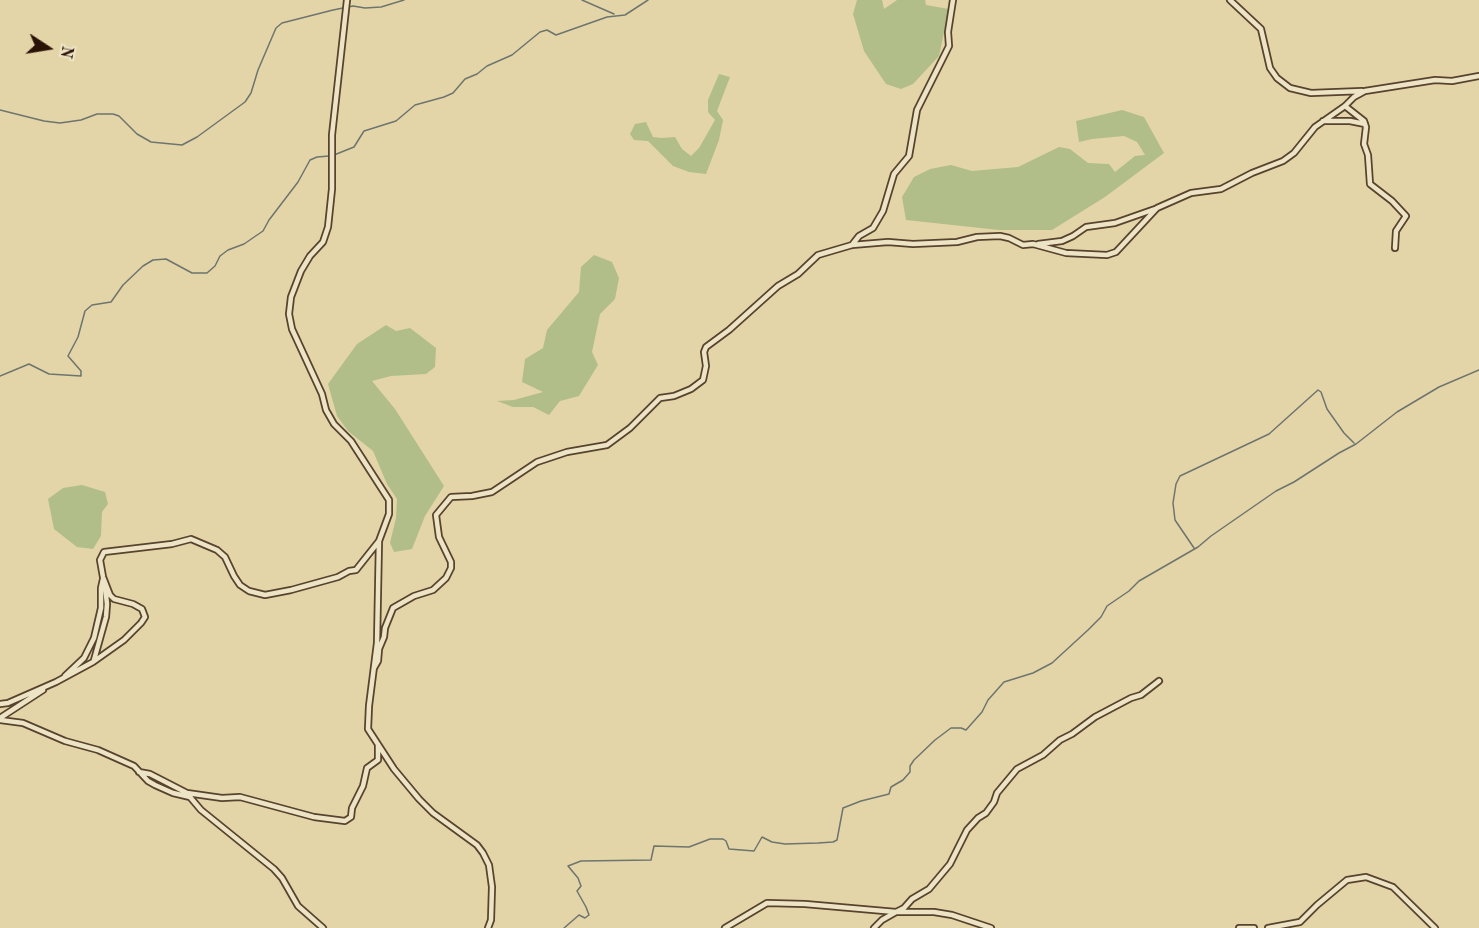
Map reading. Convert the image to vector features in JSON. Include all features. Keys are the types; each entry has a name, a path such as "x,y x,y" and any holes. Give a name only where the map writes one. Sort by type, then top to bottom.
{"street":[{"path":"852,245 859,236 873,228 883,211 894,174 909,156 917,110 949,46 948,32 953,0"},
{"path":"1230,0 1261,29 1270,68 1277,78 1290,88 1311,93 1365,91 1479,76"},
{"path":"0,704 8,703 46,687 93,662 124,640 141,623 145,617 142,609 114,599 105,584 100,560 104,552 172,544 191,539 217,550 225,557 240,585 249,591 265,595 357,570 379,541 389,514 389,500 357,449 334,424 326,410 322,394 292,329 289,314 291,297 301,270 323,242 328,226 332,189 332,135 347,3"},
{"path":"374,668 393,608 414,596 434,590 446,578 451,568 451,562 439,537 436,515 451,497 492,492 537,462 567,452 607,445 630,428 660,398 682,392 703,380 706,347 729,330 778,286 798,274 818,255 852,245 888,242 913,244 957,242 977,237 1000,236 1023,245 1062,241 1086,227 1115,223 1191,193 1221,189 1252,173 1284,161 1294,153 1315,127 1365,91"},
{"path":"1345,106 1365,124"},
{"path":"1323,121 1350,121 1365,124"},
{"path":"1365,124 1364,144 1368,155 1370,184 1392,201 1406,216 1396,231 1395,248"},
{"path":"1033,244 1066,253 1107,255 1116,252 1157,208"},
{"path":"379,541 378,633 368,729 394,769 419,799 477,845 483,853 489,865 492,887 491,920 488,928"},
{"path":"63,678 84,658 94,638 101,608 103,578"},
{"path":"93,662 106,617 105,584"},
{"path":"874,928 882,920 929,889 950,864 967,830 986,813 997,793 1017,769 1043,755 1060,740 1072,735 1095,717 1141,695 1159,681"},
{"path":"0,719 32,699 46,687"},
{"path":"0,719 23,723 65,741 98,750 134,766 148,781 173,794 190,797 201,810 259,855 282,878 298,906 323,928"},
{"path":"139,772 150,774 187,793 253,799 314,817 345,822 351,817 352,808 363,786 367,768 378,760 378,743"},
{"path":"1268,928 1300,922 1347,880 1366,877 1393,887 1435,928"},
{"path":"725,928 767,903 773,902 896,912 934,912 991,928"},
{"path":"976,923 981,928"},
{"path":"1239,928 1254,928"}],"green space":[{"path":"857,0 882,0 884,9 897,0 925,0 926,5 949,9 939,56 913,84 901,89 886,84 864,51 853,14"},
{"path":"719,74 730,77 717,111 723,120 719,140 706,174 689,172 673,166 648,141 634,140 630,134 635,124 646,122 653,137 675,137 682,149 691,156 699,148 715,120 708,112 708,100"},
{"path":"1122,110 1144,117 1164,153 1105,197 1052,230 999,230 906,220 902,197 914,177 930,169 951,165 972,171 1018,167 1059,147 1070,149 1088,163 1109,164 1115,172 1135,156 1145,155 1137,142 1124,136 1079,142 1076,121"},
{"path":"594,255 612,262 619,278 615,299 600,314 592,352 598,365 579,396 560,401 549,415 533,407 513,407 497,401 514,400 543,392 522,382 525,359 543,348 547,330 579,292 581,267"},
{"path":"386,325 396,331 410,328 436,348 435,367 426,374 391,376 372,381 395,409 444,486 425,516 412,549 394,552 390,543 396,518 397,499 387,484 373,451 348,431 337,416 328,384 357,344"},
{"path":"82,485 105,492 108,504 102,512 101,536 93,549 77,547 54,529 48,499 63,488"}],"waterway":[{"path":"0,110 60,123 81,120 97,114 113,114 119,116 137,134 151,142 182,145 197,137 245,102 251,93 276,28 282,23 353,6 381,7 404,0"},
{"path":"582,0 614,14"},
{"path":"334,155 354,147 364,131 396,121 415,105 453,93 465,79 512,55 540,32 547,30 556,35 607,17 625,15 648,0"},
{"path":"0,376 29,364 49,374 81,376 81,371 68,356 78,337 85,311 92,305 111,302 123,285 153,260 166,259 192,273 207,273 215,266 220,256 263,231 298,182 310,160 329,156"},
{"path":"564,928 579,915 585,918 589,915 577,891 581,886 578,878 568,866 581,861 651,860 654,846 689,847 710,839 723,839 729,849 754,851 762,837 772,842 785,844 837,840 843,808 889,794 891,787 903,780 910,772 910,766 914,760 935,740 951,728 966,730 1004,682 1033,673 1052,663 1101,617 1107,606 1139,581 1198,547 1276,491 1356,444 1397,412 1439,387 1479,370"},
{"path":"1194,548 1175,520 1173,503 1176,484 1180,476 1269,434 1318,390 1321,392 1327,409 1354,443"}]}
